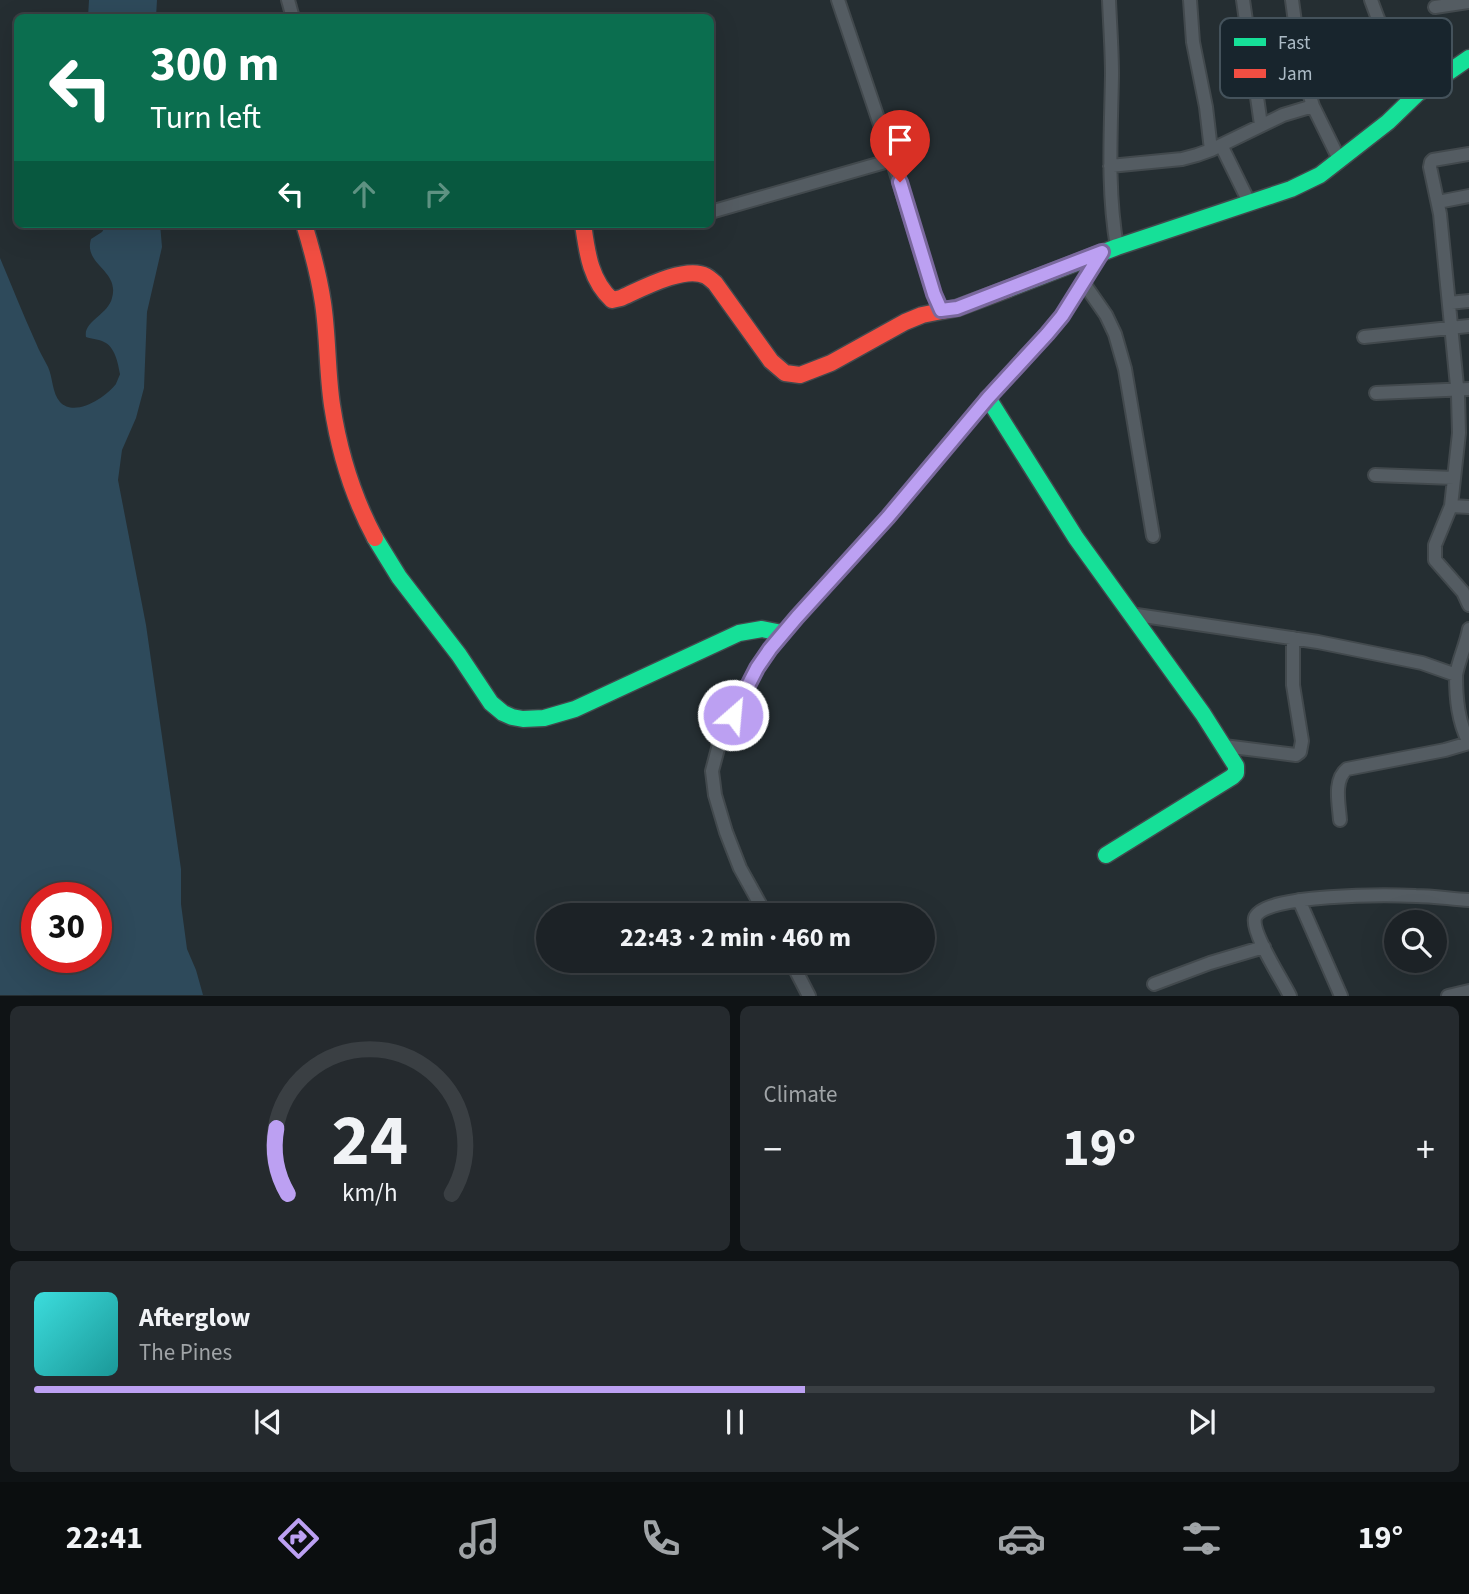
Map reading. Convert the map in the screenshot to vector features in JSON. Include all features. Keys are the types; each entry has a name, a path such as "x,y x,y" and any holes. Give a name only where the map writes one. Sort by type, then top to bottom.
{"street":[{"path":"838,0 941,310"},
{"path":"759,903 740,868 715,795 712,771 721,737 757,668 782,633 888,517 988,398 1062,316 1083,282 1109,249 1112,218 1112,77 1109,0"},
{"path":"1191,0 1195,55 1216,147 1249,202"},
{"path":"1243,0 1246,18"},
{"path":"1292,0 1294,18"},
{"path":"1371,0 1378,18"},
{"path":"1435,7 1469,2"},
{"path":"1452,70 1469,58"},
{"path":"1257,98 1261,125"},
{"path":"1311,98 1340,161"},
{"path":"584,228 589,259 600,288 608,298 621,298 676,276 690,273 705,275 728,300 771,362 785,373 800,375 831,363 905,322 941,310 957,308 1109,249 1292,189 1340,161 1413,98"},
{"path":"1110,166 1182,159 1216,147 1283,115 1313,106"},
{"path":"1469,154 1430,162 1438,202 1451,328 1463,389 1451,506 1435,545 1435,560 1463,592 1469,605"},
{"path":"714,211 892,160"},
{"path":"1438,202 1469,196"},
{"path":"305,228 323,302 334,409 343,452 362,511 391,565 457,653 494,708 510,717 547,718 575,709 739,633 762,629 782,633"},
{"path":"1083,282 1115,334 1125,369 1153,536"},
{"path":"1449,303 1469,301"},
{"path":"1364,337 1469,326"},
{"path":"1376,393 1463,389"},
{"path":"988,398 1076,538 1236,766 1236,773 1106,855"},
{"path":"1375,475 1454,478"},
{"path":"1451,506 1469,507"},
{"path":"1130,614 1293,638 1422,663 1456,675"},
{"path":"1340,820 1339,781 1347,769 1469,743 1459,715 1456,675 1469,629"},
{"path":"1224,746 1296,755 1300,752 1302,741 1293,685 1293,638"},
{"path":"1290,996 1255,926 1258,913 1273,906 1299,900 1344,897 1417,896 1469,900"},
{"path":"1299,900 1341,996"},
{"path":"1154,984 1264,947"},
{"path":"797,973 809,996"},
{"path":"1448,996 1469,991"}],"water":[{"path":"89,0 157,0 156,14 88,14"},
{"path":"104,228 160,228 162,247 147,312 144,388 136,418 122,450 118,480 146,625 181,869 181,904 187,949 203,995 0,995 0,258 48,367 57,398 66,406 74,408 90,404 105,395 116,384 120,374 108,344 86,337 88,327 110,304 113,288 90,248 91,239"}],"traffic: fast":[{"path":"1452,70 1469,58"},
{"path":"1008,289 1117,247 1291,189 1320,175 1388,122 1413,98"},
{"path":"988,398 1076,538 1203,714 1236,766 1236,773 1232,777 1106,855"},
{"path":"375,538 399,577 459,655 491,703 512,717 544,718 575,709 739,633 762,629 782,633"}],"traffic: jam":[{"path":"305,228 323,303 335,422 348,473 375,538"},
{"path":"584,228 594,275 612,300 675,276 697,273 706,276 715,283 771,361 785,373 800,375 831,363 905,322 922,315 957,308 1008,289"}],"route":[{"path":"733,715 770,649 1047,334 1062,316 1102,252 957,308 941,310 900,182"}]}
